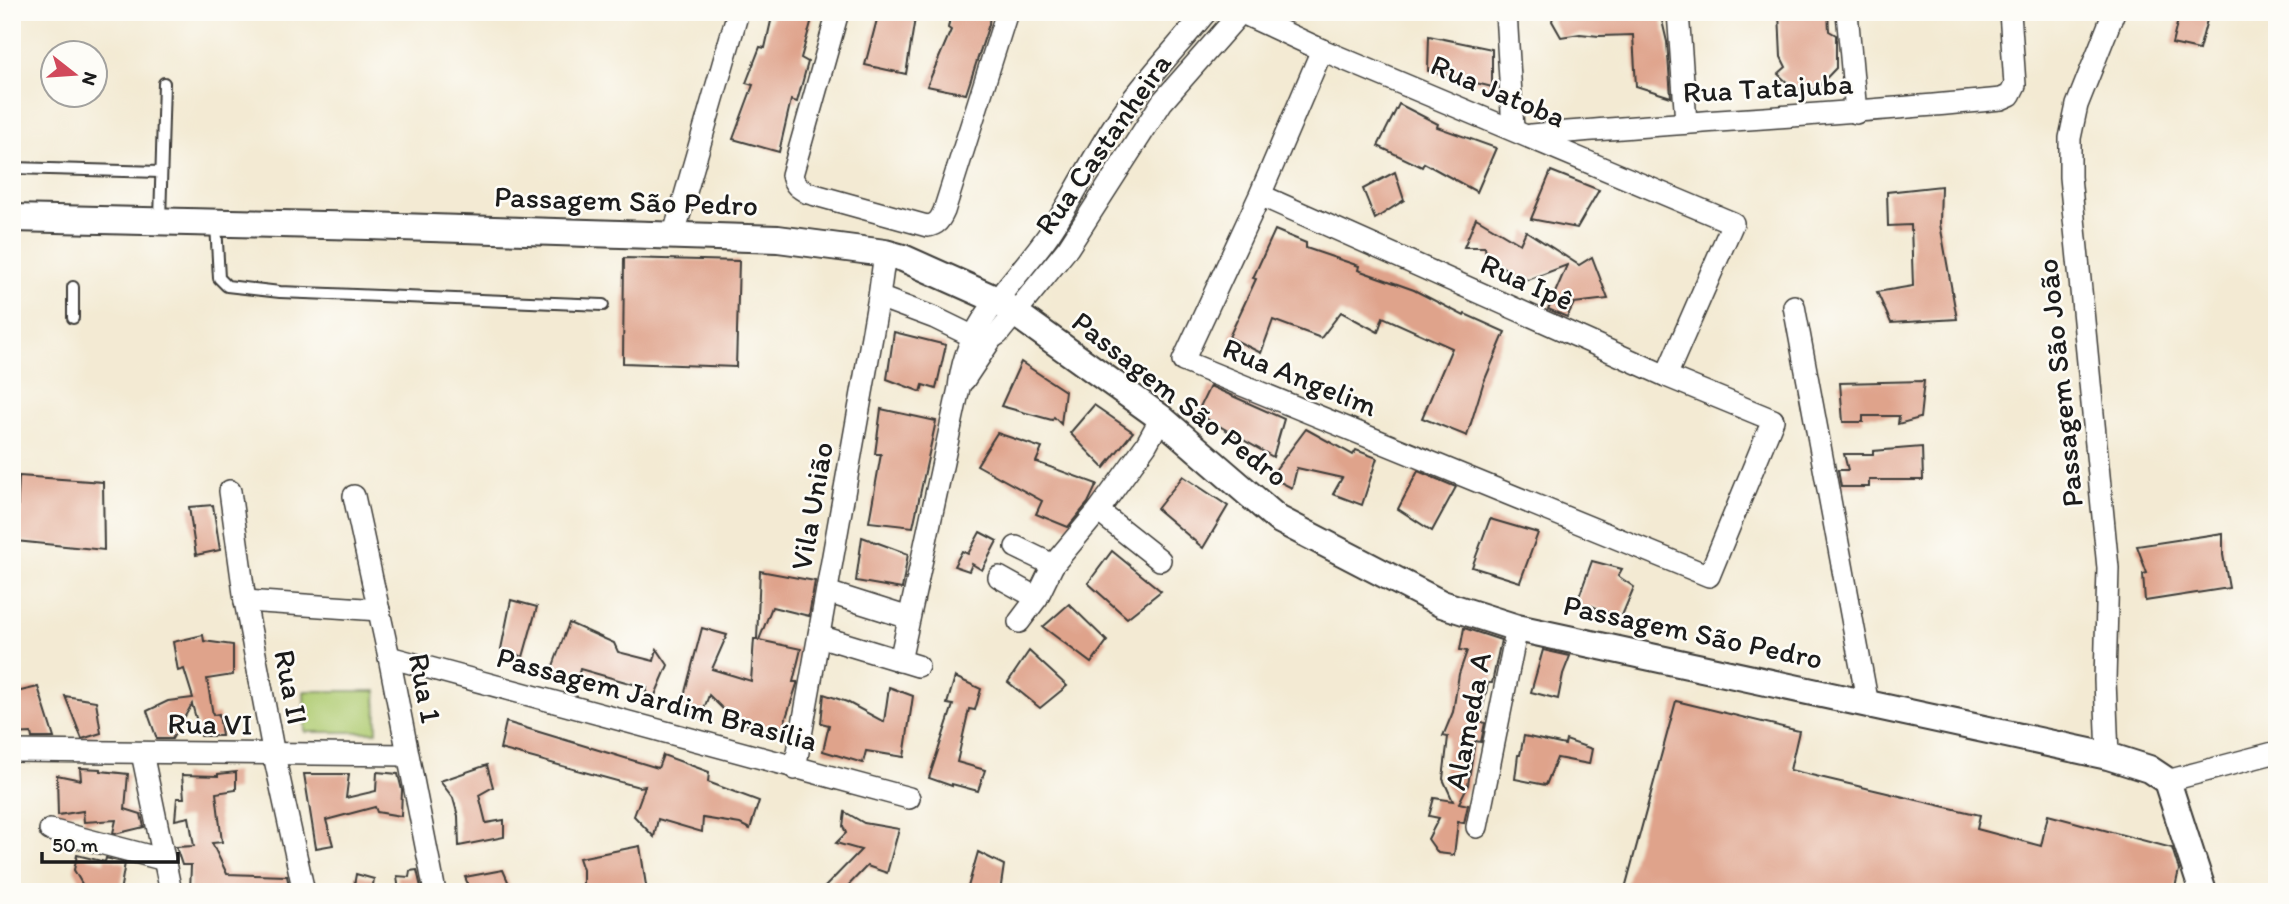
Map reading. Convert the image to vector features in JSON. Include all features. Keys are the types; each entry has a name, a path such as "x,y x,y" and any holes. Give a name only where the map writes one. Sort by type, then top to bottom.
{"street":[{"path":"673,237 738,12"},
{"path":"838,12 792,175 794,181 808,193 927,226 940,220 944,211 1007,12"},
{"name":"Rua Castanheira","path":"1006,306 1121,114 1206,12"},
{"name":"Rua Castanheira","path":"1006,306 1068,248 1162,102 1241,12"},
{"name":"Rua Jatoba","path":"1241,12 1322,50 1733,223 1666,376"},
{"path":"1506,12 1520,132"},
{"path":"1678,12 1686,122"},
{"path":"1847,12 1856,113"},
{"name":"Rua Tatajuba","path":"1520,132 1856,113 2001,99 2010,95 2015,85 2010,12"},
{"name":"Passagem São João","path":"2108,756 2105,680 2108,568 2070,177 2070,138 2077,105 2114,12"},
{"name":"Rua Angelim","path":"1322,50 1260,195 1183,361 1709,576 1773,420"},
{"name":"Rua Ipê","path":"1260,195 1666,376 1773,420"},
{"name":"Passagem São Pedro","path":"12,218 778,239 885,253 903,258 1006,306 1161,418 1278,519 1443,604 1622,657 2108,756 2149,769 2167,781"},
{"path":"1050,232 1068,248"},
{"name":"Vila União","path":"795,769 885,253"},
{"path":"879,297 935,318 972,336"},
{"path":"819,636 909,664 909,618 959,388 961,365 972,336 1006,306"},
{"path":"959,388 992,338 1006,306"},
{"path":"1794,306 1868,705"},
{"path":"1019,622 1037,598 1053,565 1098,511 1146,445 1161,418"},
{"name":"Rua II","path":"230,491 245,601 274,755 304,892"},
{"name":"Rua 1","path":"354,496 435,892"},
{"path":"1098,511 1160,561"},
{"path":"1016,547 1053,565"},
{"path":"999,578 1037,598"},
{"path":"827,592 909,618"},
{"path":"245,601 379,610"},
{"name":"Alameda A","path":"1477,827 1517,628"},
{"name":"Passagem Jardim Brasília","path":"389,657 909,798"},
{"name":"Rua VI","path":"12,751 407,755"},
{"path":"2203,892 2167,781 2277,752"},
{"path":"142,753 171,892"},
{"path":"50,830 165,860"},
{"path":"2272,892 2277,890"}],"lane":[{"path":"159,221 164,83"},
{"path":"12,168 161,172"},
{"path":"216,222 219,278 227,286 280,292 603,304"},
{"path":"73,287 73,318"}],"green space":[{"path":"304,691 376,691 377,732 305,732"}],"building":[{"path":"773,12 814,12 801,58 808,62 797,102 791,100 779,152 733,139 753,85 746,83 760,47 765,48"},
{"path":"879,12 916,12 906,74 865,65"},
{"path":"951,12 990,12 989,24 966,94 927,86 951,30 948,28"},
{"path":"1554,12 1660,12 1667,42 1671,97 1636,86 1633,35 1580,34 1561,37 1552,21"},
{"path":"1779,12 1828,12 1829,31 1836,35 1836,68 1816,89 1793,88 1778,74 1786,67 1781,57"},
{"path":"2180,12 2208,16 2199,50 2172,44"},
{"path":"1429,36 1492,49 1492,87 1428,71"},
{"path":"1399,104 1438,124 1437,127 1496,148 1477,192 1424,163 1422,167 1378,146"},
{"path":"1551,171 1599,190 1577,228 1531,219"},
{"path":"1395,172 1404,200 1375,219 1363,189"},
{"path":"1941,186 1940,224 1957,319 1891,323 1877,292 1913,286 1911,225 1888,226 1887,192"},
{"path":"1476,218 1520,244 1526,231 1579,265 1592,257 1608,299 1574,303 1567,317 1548,309 1567,265 1528,280 1518,277 1486,256 1485,247 1464,247"},
{"path":"1275,230 1306,243 1306,248 1359,266 1358,270 1414,290 1464,316 1465,314 1505,332 1483,384 1467,436 1422,418 1452,348 1383,317 1378,332 1341,312 1321,338 1273,320 1261,353 1229,337"},
{"path":"624,258 739,261 736,367 623,363"},
{"path":"894,332 946,345 936,389 923,385 921,392 887,379"},
{"path":"1021,362 1065,391 1061,424 1054,417 1052,420 1001,406"},
{"path":"1924,381 1920,418 1898,424 1899,416 1863,416 1863,422 1843,422 1840,383"},
{"path":"1210,386 1284,419 1273,457 1197,413"},
{"path":"1094,405 1133,432 1104,468 1070,433"},
{"path":"881,409 936,421 913,527 869,522 881,454 875,454"},
{"path":"1306,429 1353,455 1356,450 1377,458 1362,505 1333,494 1342,478 1297,468 1292,488 1270,477"},
{"path":"997,433 1042,448 1036,462 1097,484 1088,503 1068,527 1036,514 1042,501 977,465"},
{"path":"1922,447 1923,480 1869,480 1869,487 1841,487 1838,470 1848,470 1844,454 1873,454 1873,451"},
{"path":"1418,471 1456,487 1432,531 1398,509"},
{"path":"19,476 103,482 104,550 16,541"},
{"path":"1183,476 1228,506 1203,548 1157,509"},
{"path":"213,505 220,550 196,555 189,507"},
{"path":"1490,519 1538,533 1520,582 1472,567"},
{"path":"980,532 997,541 982,570 972,564 969,571 954,566 962,551 968,554"},
{"path":"2223,533 2223,555 2229,588 2145,601 2143,574 2147,573 2137,546"},
{"path":"862,537 908,554 902,589 856,581"},
{"path":"1112,551 1161,591 1127,618 1088,583"},
{"path":"1592,561 1622,569 1618,576 1634,587 1621,618 1592,606 1590,613 1576,605"},
{"path":"760,571 815,581 809,616 772,607 759,640 801,649 793,682 797,684 781,733 736,722 709,695 701,717 680,711 702,628 727,635 712,669 751,681 754,639 757,639"},
{"path":"511,600 537,607 523,657 501,649"},
{"path":"1069,604 1107,641 1091,663 1043,627"},
{"path":"569,623 614,643 618,652 654,661 657,649 668,665 653,700 645,697 647,688 580,669 577,681 550,674"},
{"path":"1464,628 1501,640 1480,721 1485,723 1481,742 1475,741 1468,785 1459,803 1468,805 1464,823 1458,822 1454,855 1438,853 1428,839 1439,818 1429,816 1434,798 1453,801 1443,779 1448,737 1443,736 1453,712 1459,674 1467,651 1460,650"},
{"path":"203,635 204,641 233,645 233,675 207,679 213,715 219,714 222,736 201,736 192,704 172,739 157,739 147,711 168,701 193,698 184,669 178,671 173,642"},
{"path":"1543,650 1570,656 1558,699 1531,692"},
{"path":"1029,651 1067,686 1040,708 1008,682"},
{"path":"955,677 981,689 975,710 969,709 957,762 985,770 978,791 929,778 953,705 947,704"},
{"path":"38,687 54,738 32,738 31,733 12,734 12,693"},
{"path":"889,687 913,696 904,757 866,751 863,763 823,751 829,725 821,723 824,694 847,702 884,722"},
{"path":"65,696 96,701 101,733 82,739"},
{"path":"1676,701 1799,731 1790,770 1980,815 1977,829 2041,846 2048,815 2172,848 2179,870 2174,892 1624,892"},
{"path":"506,722 658,768 663,755 709,772 708,782 759,801 750,829 740,824 703,818 702,832 658,819 654,837 634,816 645,786 639,787 500,749"},
{"path":"1524,736 1565,745 1566,740 1592,749 1589,764 1557,758 1546,785 1515,779"},
{"path":"487,765 493,787 479,795 486,823 504,820 504,837 459,846 458,816 453,798 440,781"},
{"path":"80,768 128,774 125,809 141,814 144,827 115,834 116,820 84,822 83,811 58,815 57,775 81,780"},
{"path":"236,772 236,790 216,793 222,842 212,843 227,874 287,876 290,891 190,891 191,865 182,865 176,847 194,846 189,817 175,820 177,798 184,798 182,775 218,776"},
{"path":"377,772 398,774 402,790 401,816 377,812 375,807 326,820 333,845 316,848 304,774 349,774 346,798 376,791"},
{"path":"845,812 864,823 899,829 887,873 867,866 842,892 820,892 861,850 836,843 846,833 843,826"},
{"path":"640,846 647,892 583,892 583,870 579,858"},
{"path":"978,852 1004,865 1000,892 980,892 968,887"},
{"path":"77,855 105,862 106,858 125,863 120,892 85,889 74,870"},
{"path":"417,870 422,892 399,892 397,876 409,877 410,871"},
{"path":"503,870 510,886 487,892 471,892 465,877"},
{"path":"356,874 374,879 372,891 353,891"}]}
